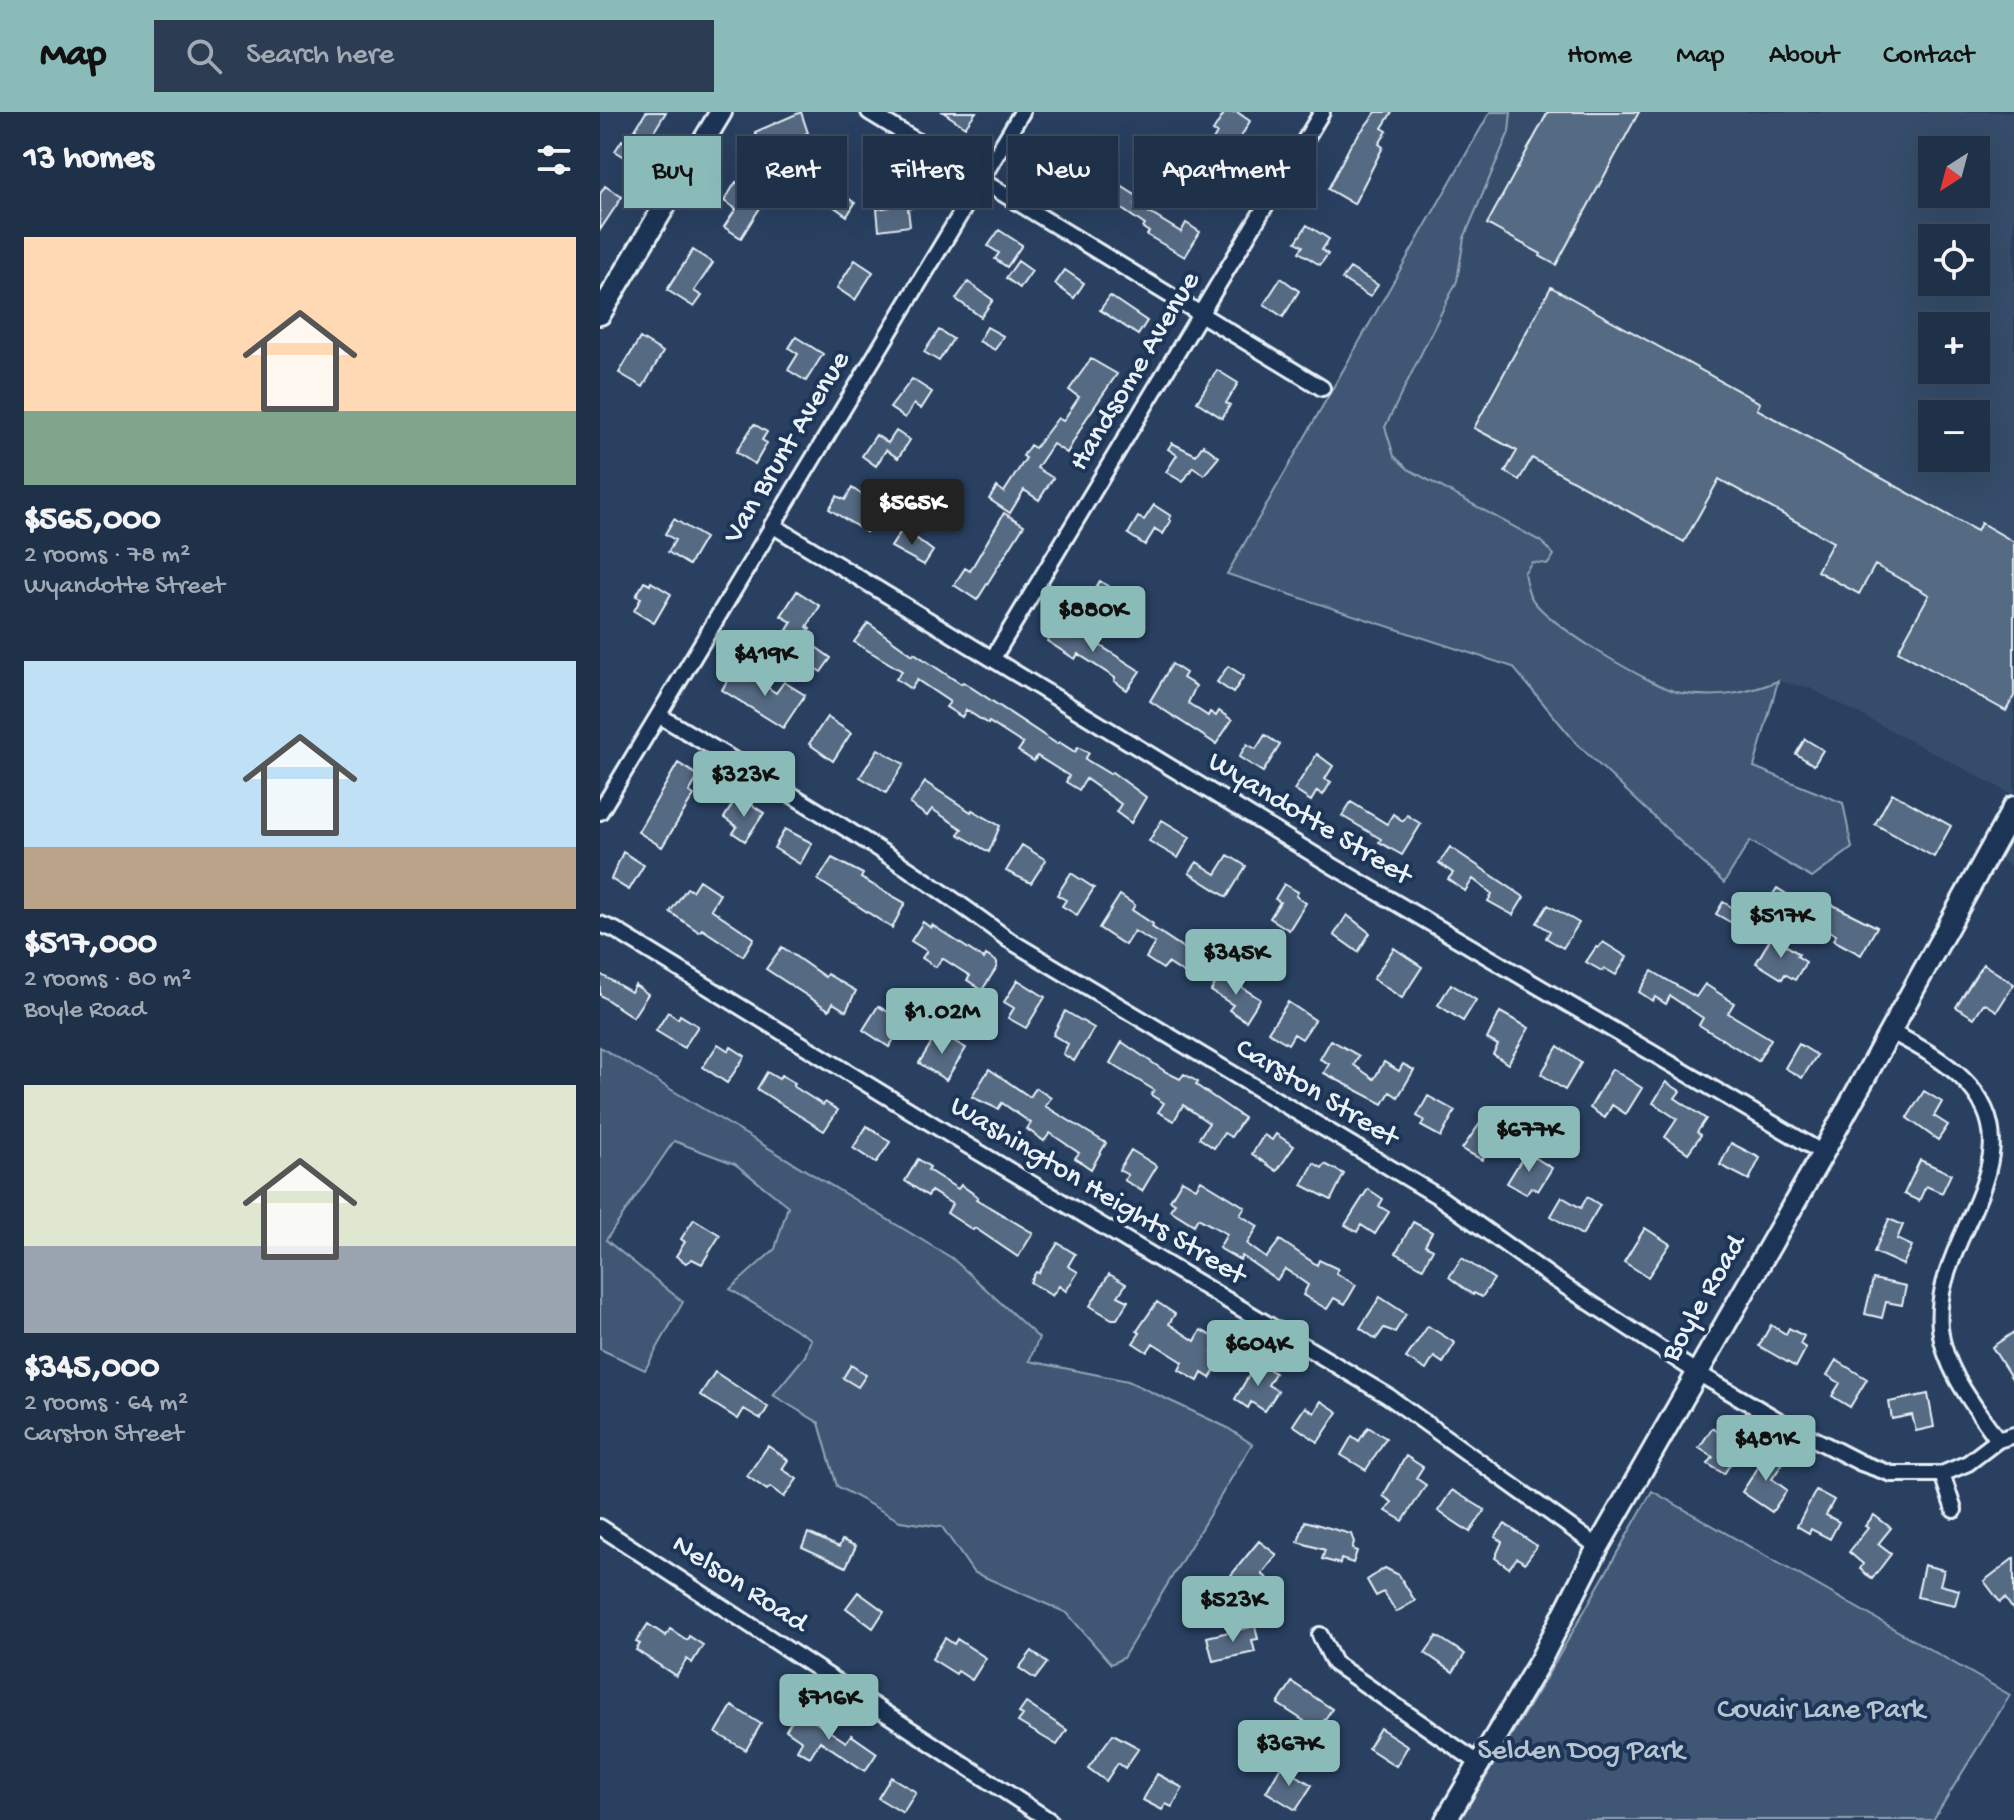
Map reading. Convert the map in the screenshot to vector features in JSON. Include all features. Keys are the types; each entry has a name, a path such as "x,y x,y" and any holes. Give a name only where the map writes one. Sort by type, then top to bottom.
{"street":[{"path":"600,314 721,112"},
{"path":"869,112 909,136"},
{"name":"Van Brunt Avenue","path":"992,162 1022,112"},
{"name":"Handsome Avenue","path":"993,658 1322,112"},
{"path":"992,187 1322,388"},
{"name":"Van Brunt Avenue","path":"600,812 964,208"},
{"name":"Wyandotte Street","path":"772,525 1333,866 1823,1153"},
{"name":"Carston Street","path":"660,716 874,847 1009,940 1439,1197 1551,1277 1696,1372 1783,1423 1861,1463 1892,1474 1942,1474"},
{"name":"Boyle Road","path":"1446,1820 1540,1661 1598,1547 1823,1153 2014,807"},
{"name":"Washington Heights Street","path":"600,924 615,930 965,1144 1388,1396 1598,1547"},
{"path":"1891,1032 1949,1065 1978,1099 1991,1124 1992,1153 1984,1183 1951,1262 1939,1300 1940,1330 1948,1359 1965,1393 1998,1440"},
{"path":"1954,1510 1942,1474 1968,1463 1998,1440 2014,1435"},
{"name":"Nelson Road","path":"600,1527 1049,1820"},
{"path":"1320,1635 1334,1663 1480,1764"}],"shaded area":[{"path":"1490,112 2014,112 2014,795 1810,688 1778,681 1723,777 1513,667 1227,574"},
{"path":"2014,807 2014,868 1988,853"}],"green space":[{"path":"1490,112 1511,112 1509,132 1464,238 1457,281 1385,427 1394,456 1408,469 1542,542 1554,555 1548,564 1532,562 1524,573 1531,597 1556,622 1624,667 1667,688 1694,695 1730,694 1778,681 1754,767 1843,803 1852,848 1812,878 1750,841 1724,883 1577,744 1513,667 1227,574"},
{"path":"600,1047 952,1258 1039,1338 1029,1361 1128,1381 1226,1427 1252,1444 1123,1658 1111,1664 1067,1613 973,1572 942,1527 900,1521 837,1486 819,1423 773,1395 805,1356 811,1339 730,1289 775,1249 788,1206 735,1164 674,1141 606,1240 683,1302 645,1370 600,1349"},
{"name":"Covair Lane Park","path":"1652,1491 2010,1695 1933,1820 1460,1820 1556,1661"}],"building":[{"path":"646,112 666,112 653,133 656,136 631,136"},
{"path":"801,112 808,133 799,136 756,136 755,132"},
{"path":"943,112 976,112 965,127"},
{"path":"1225,112 1237,112 1250,121 1241,136 1215,136 1217,133 1213,131"},
{"path":"1376,112 1392,112 1382,128 1387,131 1379,144 1383,147 1354,204 1328,189 1350,146"},
{"path":"1548,112 1639,112 1556,265 1487,224"},
{"path":"624,141 624,156 615,151"},
{"path":"736,182 737,208 760,208 741,238 724,227 736,209 724,201"},
{"path":"1118,184 1134,194 1134,208 1142,208 1181,232 1186,223 1200,232 1185,257 1147,235 1149,232 1143,228 1145,225 1118,206"},
{"path":"605,186 622,197 600,230 600,194"},
{"path":"847,197 855,203 847,216 836,208 847,208"},
{"path":"911,208 908,209 910,226 879,230 877,209"},
{"path":"1307,225 1329,239 1322,250 1328,254 1320,265 1299,252 1303,246 1296,242"},
{"path":"999,230 1022,245 1007,267 995,259 999,253 988,246"},
{"path":"693,250 713,263 694,291 702,296 694,307 667,290"},
{"path":"855,260 873,272 855,300 837,288"},
{"path":"1018,261 1032,271 1020,288 1006,278"},
{"path":"1350,268 1378,285 1370,297 1342,279"},
{"path":"1065,270 1084,283 1074,298 1055,284"},
{"path":"1281,278 1299,291 1283,317 1264,304"},
{"path":"968,282 993,300 981,317 956,299"},
{"path":"1551,287 1760,403 1757,409 1977,531 1981,523 2014,542 2014,696 2006,711 1898,651 1929,595 1875,565 1859,594 1817,571 1833,542 1719,479 1684,542 1532,458 1519,480 1505,472 1517,451 1474,428"},
{"path":"1110,296 1147,321 1138,335 1100,310"},
{"path":"987,327 1003,336 995,350 979,341"},
{"path":"939,330 953,339 939,361 924,352"},
{"path":"796,337 823,354 806,381 788,370 798,354 789,348"},
{"path":"640,338 663,352 643,387 619,373"},
{"path":"1091,359 1117,374 1067,453 1053,444 1037,468 1053,478 1039,500 1024,490 1010,513 989,499 997,487 1004,492 1026,458 1023,456 1030,445 1035,448 1058,418 1063,421 1079,397 1069,390"},
{"path":"1217,370 1238,383 1226,403 1230,405 1222,418 1197,402"},
{"path":"912,379 932,392 921,409 914,404 905,418 890,408"},
{"path":"754,424 767,432 762,440 767,443 755,464 736,452"},
{"path":"896,431 910,440 898,458 886,450 876,466 862,456 876,435 888,443"},
{"path":"1172,443 1196,455 1203,445 1219,457 1204,475 1193,467 1183,482 1166,472 1177,455 1168,449"},
{"path":"852,488 881,508 866,532 829,509 837,496 845,500"},
{"path":"1154,505 1171,516 1171,521 1163,534 1155,529 1145,545 1128,534 1138,517 1144,520"},
{"path":"1004,513 1024,525 977,600 954,585 965,568 970,571"},
{"path":"674,519 705,538 689,565 668,552 675,540 665,534"},
{"path":"903,528 933,551 924,565 891,547"},
{"path":"1100,581 1117,592 1107,608 1090,597"},
{"path":"644,582 650,585 651,582 671,594 654,623 634,611 641,598 636,596"},
{"path":"797,591 820,606 803,640 787,630 792,622 781,616"},
{"path":"1060,620 1140,671 1127,690 1114,681 1115,678 1078,654 1075,659 1047,641"},
{"path":"868,623 913,655 961,684 963,682 1057,744 1059,742 1075,752 1078,747 1089,753 1085,759 1110,774 1112,772 1146,797 1131,823 1116,812 1121,804 1086,779 1079,790 1066,782 1069,776 1037,756 1034,761 1018,751 1023,744 989,722 966,710 962,717 946,707 950,702 917,680 911,689 896,679 902,671 854,642"},
{"path":"810,643 831,658 821,672 807,663 809,659 802,655"},
{"path":"1172,664 1186,673 1183,678 1196,686 1188,703 1208,716 1210,712 1216,716 1219,711 1232,720 1216,744 1150,701"},
{"path":"1228,666 1244,676 1233,693 1217,682"},
{"path":"732,672 748,681 750,676 776,693 784,682 805,695 783,728 722,690"},
{"path":"827,717 851,733 833,761 809,744"},
{"path":"1265,735 1280,745 1263,772 1239,757 1247,744 1256,749"},
{"path":"1805,739 1823,750 1814,765 1796,754"},
{"path":"878,749 904,764 886,793 860,777"},
{"path":"1317,754 1333,766 1325,779 1331,782 1323,795 1317,791 1311,801 1294,790"},
{"path":"678,763 699,776 689,792 694,795 662,847 638,832"},
{"path":"925,782 971,812 1000,826 989,852 958,834 962,829 932,809 927,816 910,804"},
{"path":"1892,793 1951,826 1934,857 1875,824"},
{"path":"735,800 747,807 749,803 764,813 745,841 733,833 737,827 724,818"},
{"path":"1351,802 1387,824 1393,814 1403,821 1407,815 1421,824 1402,855 1342,816"},
{"path":"1162,820 1190,837 1178,858 1149,841"},
{"path":"785,829 812,843 800,864 774,848"},
{"path":"1022,845 1046,860 1031,883 1006,871"},
{"path":"1450,847 1524,897 1513,915 1488,901 1492,894 1473,879 1465,891 1448,879 1453,873 1439,863"},
{"path":"623,852 644,865 629,890 611,879"},
{"path":"1228,855 1246,866 1227,897 1189,873 1197,862 1216,874"},
{"path":"832,858 863,874 861,878 905,903 892,928 818,880"},
{"path":"1071,873 1094,888 1077,915 1062,906 1066,900 1057,895"},
{"path":"699,880 720,894 711,909 754,938 743,956 670,912 687,888 692,891"},
{"path":"1284,884 1298,892 1296,896 1306,903 1289,930 1270,918 1280,902 1275,899"},
{"path":"1777,888 1801,903 1791,920 1766,905"},
{"path":"1120,895 1135,905 1132,910 1153,924 1152,927 1200,959 1188,976 1168,963 1163,969 1146,958 1155,943 1134,931 1125,945 1099,928"},
{"path":"1723,902 1746,915 1739,927 1716,914"},
{"path":"1827,902 1877,927 1861,955 1833,940 1836,935 1813,922"},
{"path":"1548,905 1579,923 1563,948 1546,938 1550,931 1537,923"},
{"path":"1347,915 1370,933 1358,952 1334,935"},
{"path":"923,922 984,959 986,955 997,962 982,990 967,980 970,976 942,958 936,967 922,958 927,951 911,941"},
{"path":"1772,936 1806,962 1795,980 1785,974 1782,979 1756,963"},
{"path":"1603,942 1627,957 1616,975 1586,962"},
{"path":"782,947 825,977 827,974 856,991 846,1011 833,1003 829,1010 766,969"},
{"path":"1394,948 1422,967 1402,998 1373,979"},
{"path":"1983,964 2014,984 1997,1011 1984,1003 1974,1018 1956,1007"},
{"path":"1652,971 1696,997 1705,984 1734,1003 1728,1013 1771,1039 1758,1061 1699,1025 1703,1018 1670,996 1666,1004 1655,997 1653,1001 1639,992"},
{"path":"600,974 631,992 635,985 648,994 633,1017 600,995"},
{"path":"1221,974 1260,999 1246,1021 1229,1010 1233,1005 1211,991"},
{"path":"1018,980 1045,997 1026,1028 1008,1018 1014,1008 1004,1002"},
{"path":"1451,984 1476,1000 1463,1021 1438,1005"},
{"path":"1288,1002 1315,1020 1302,1039 1294,1034 1288,1044 1268,1032"},
{"path":"878,1006 905,1022 889,1047 863,1030"},
{"path":"1065,1011 1094,1028 1074,1061 1063,1054 1068,1044 1053,1035"},
{"path":"668,1012 698,1026 684,1048 656,1031"},
{"path":"1500,1012 1529,1028 1508,1064 1493,1054 1498,1045 1487,1039"},
{"path":"938,1032 966,1048 946,1080 919,1063"},
{"path":"1331,1040 1359,1056 1354,1065 1374,1079 1384,1062 1399,1071 1403,1064 1414,1070 1398,1097 1390,1092 1383,1104 1324,1073 1329,1064 1320,1059"},
{"path":"1122,1042 1166,1072 1180,1079 1184,1074 1198,1082 1196,1085 1244,1118 1231,1137 1224,1133 1214,1148 1199,1138 1209,1123 1183,1105 1174,1121 1158,1112 1164,1103 1151,1095 1154,1090 1110,1063"},
{"path":"718,1044 729,1051 731,1047 745,1056 727,1083 703,1067"},
{"path":"1799,1044 1817,1055 1802,1078 1785,1068"},
{"path":"1558,1046 1581,1063 1565,1090 1541,1074"},
{"path":"989,1069 1030,1097 1036,1088 1051,1098 1045,1106 1106,1143 1091,1169 1075,1158 1079,1153 1050,1133 1044,1141 1027,1129 1031,1123 1002,1103 998,1109 972,1097"},
{"path":"1612,1069 1642,1088 1626,1114 1612,1105 1605,1118 1590,1108"},
{"path":"767,1072 779,1079 781,1075 823,1105 825,1102 838,1110 824,1131 757,1089"},
{"path":"1666,1082 1680,1091 1675,1098 1706,1119 1697,1132 1701,1135 1688,1153 1665,1137 1677,1119 1653,1103"},
{"path":"1924,1091 1942,1102 1934,1116 1948,1125 1938,1140 1907,1118"},
{"path":"1428,1096 1455,1111 1441,1137 1421,1126 1424,1120 1417,1116"},
{"path":"1483,1119 1508,1133 1496,1154 1489,1149 1482,1160 1462,1149"},
{"path":"867,1126 890,1142 876,1163 853,1148"},
{"path":"1276,1134 1294,1146 1277,1171 1252,1154 1264,1135 1272,1140"},
{"path":"1731,1143 1760,1158 1749,1180 1720,1165"},
{"path":"1131,1150 1157,1166 1142,1191 1124,1180 1128,1175 1119,1170"},
{"path":"1526,1152 1552,1168 1538,1191 1531,1187 1526,1194 1507,1183"},
{"path":"918,1159 930,1167 928,1170 958,1189 961,1185 978,1197 976,1199 1033,1233 1018,1257 947,1213 952,1204 931,1191 928,1196 905,1181"},
{"path":"1920,1160 1951,1174 1942,1193 1926,1186 1919,1201 1904,1194"},
{"path":"1314,1163 1322,1168 1325,1164 1344,1174 1331,1200 1302,1185"},
{"path":"1182,1180 1196,1188 1201,1180 1245,1207 1240,1215 1258,1226 1247,1244 1266,1258 1280,1240 1317,1265 1319,1260 1338,1269 1336,1273 1356,1285 1345,1304 1334,1298 1327,1309 1303,1295 1308,1285 1285,1269 1277,1280 1242,1256 1240,1260 1219,1248 1227,1234 1198,1218 1194,1225 1170,1210 1175,1203 1170,1200"},
{"path":"1368,1189 1383,1199 1379,1206 1389,1212 1375,1234 1361,1225 1357,1232 1345,1225"},
{"path":"1562,1197 1581,1208 1587,1197 1600,1205 1582,1235 1551,1216"},
{"path":"694,1219 720,1235 702,1264 692,1259 686,1263 676,1256 685,1242 681,1239"},
{"path":"1889,1219 1903,1225 1897,1239 1912,1246 1903,1265 1874,1252"},
{"path":"1413,1222 1432,1232 1425,1245 1433,1249 1423,1268 1396,1253"},
{"path":"1645,1228 1670,1244 1648,1277 1624,1262"},
{"path":"1058,1243 1075,1254 1068,1266 1078,1272 1066,1291 1059,1286 1052,1296 1030,1282"},
{"path":"1462,1258 1494,1279 1482,1297 1473,1295 1449,1277"},
{"path":"1109,1274 1126,1284 1118,1296 1128,1301 1117,1319 1090,1306"},
{"path":"1873,1279 1906,1286 1902,1305 1886,1302 1882,1318 1865,1314"},
{"path":"1380,1297 1406,1314 1395,1332 1384,1328 1376,1339 1360,1328"},
{"path":"1157,1302 1175,1314 1169,1324 1195,1341 1201,1330 1219,1340 1212,1352 1222,1358 1210,1378 1202,1373 1198,1381 1179,1370 1183,1362 1153,1343 1147,1352 1133,1343 1140,1333 1137,1331"},
{"path":"1771,1325 1786,1334 1789,1328 1804,1336 1800,1344 1806,1348 1796,1367 1759,1346"},
{"path":"1428,1326 1455,1343 1443,1363 1434,1357 1426,1370 1406,1358"},
{"path":"2014,1332 2014,1382 1992,1347"},
{"path":"1836,1360 1867,1379 1850,1407 1832,1396 1840,1383 1827,1375"},
{"path":"1257,1362 1275,1373 1268,1385 1278,1391 1265,1411 1251,1402 1248,1408 1235,1399"},
{"path":"851,1365 866,1375 858,1387 843,1378"},
{"path":"715,1372 768,1407 761,1419 744,1409 738,1419 700,1395"},
{"path":"1928,1394 1934,1427 1916,1431 1912,1415 1892,1419 1889,1402"},
{"path":"1321,1401 1338,1412 1318,1442 1293,1425 1305,1407 1314,1413"},
{"path":"1368,1427 1386,1438 1366,1470 1341,1455 1352,1436 1359,1441"},
{"path":"1712,1428 1742,1446 1724,1474 1708,1464 1713,1457 1699,1448"},
{"path":"768,1446 788,1460 782,1469 797,1479 784,1497 747,1476"},
{"path":"1764,1450 1783,1463 1772,1479 1787,1490 1772,1512 1742,1492 1759,1466 1755,1463"},
{"path":"1406,1456 1423,1467 1416,1478 1426,1485 1403,1521 1386,1511 1392,1502 1383,1496"},
{"path":"1452,1490 1485,1510 1470,1532 1438,1511"},
{"path":"1816,1490 1834,1500 1826,1515 1839,1522 1830,1539 1797,1526"},
{"path":"1874,1515 1891,1528 1878,1544 1891,1554 1872,1579 1860,1569 1863,1564 1849,1552"},
{"path":"1305,1521 1351,1534 1354,1542 1352,1549 1357,1551 1353,1563 1341,1559 1340,1564 1322,1559 1325,1550 1298,1542"},
{"path":"1505,1524 1537,1546 1525,1563 1517,1558 1509,1568 1495,1558 1502,1542 1495,1537"},
{"path":"808,1533 839,1547 842,1540 856,1546 846,1567 802,1547"},
{"path":"1259,1541 1277,1555 1262,1574 1272,1582 1260,1598 1231,1575"},
{"path":"2014,1558 2014,1611 2005,1598 2000,1602 1984,1581"},
{"path":"1924,1565 1944,1570 1940,1585 1959,1590 1955,1605 1917,1597"},
{"path":"1385,1568 1399,1575 1415,1601 1396,1612 1384,1592 1376,1596 1367,1580"},
{"path":"858,1592 884,1611 873,1628 846,1608"},
{"path":"648,1624 666,1636 670,1629 687,1640 689,1636 703,1645 692,1663 687,1659 676,1676 636,1650 640,1644 636,1642"},
{"path":"1255,1626 1258,1639 1252,1640 1255,1652 1213,1661 1207,1637"},
{"path":"1437,1636 1465,1654 1453,1672 1425,1653"},
{"path":"945,1638 954,1644 957,1639 986,1658 972,1680 932,1659"},
{"path":"1032,1651 1047,1663 1035,1679 1019,1668"},
{"path":"1292,1682 1332,1709 1312,1738 1298,1729 1304,1721 1278,1704"},
{"path":"1026,1703 1067,1730 1057,1745 1018,1722 1023,1715 1019,1713"},
{"path":"732,1706 761,1724 746,1750 716,1733"},
{"path":"798,1711 846,1742 851,1735 877,1753 865,1771 820,1741 810,1757 797,1750 802,1741 786,1730"},
{"path":"1380,1728 1408,1746 1396,1766 1368,1748"},
{"path":"1113,1734 1139,1748 1125,1768 1118,1763 1106,1781 1088,1768"},
{"path":"1281,1766 1312,1785 1296,1810 1266,1792"},
{"path":"1157,1774 1183,1788 1172,1807 1166,1804 1162,1810 1143,1800"},
{"path":"891,1777 916,1792 903,1813 878,1798"}],"park label":[{"name":"Selden Dog Park","path":"1581,1752"}]}
